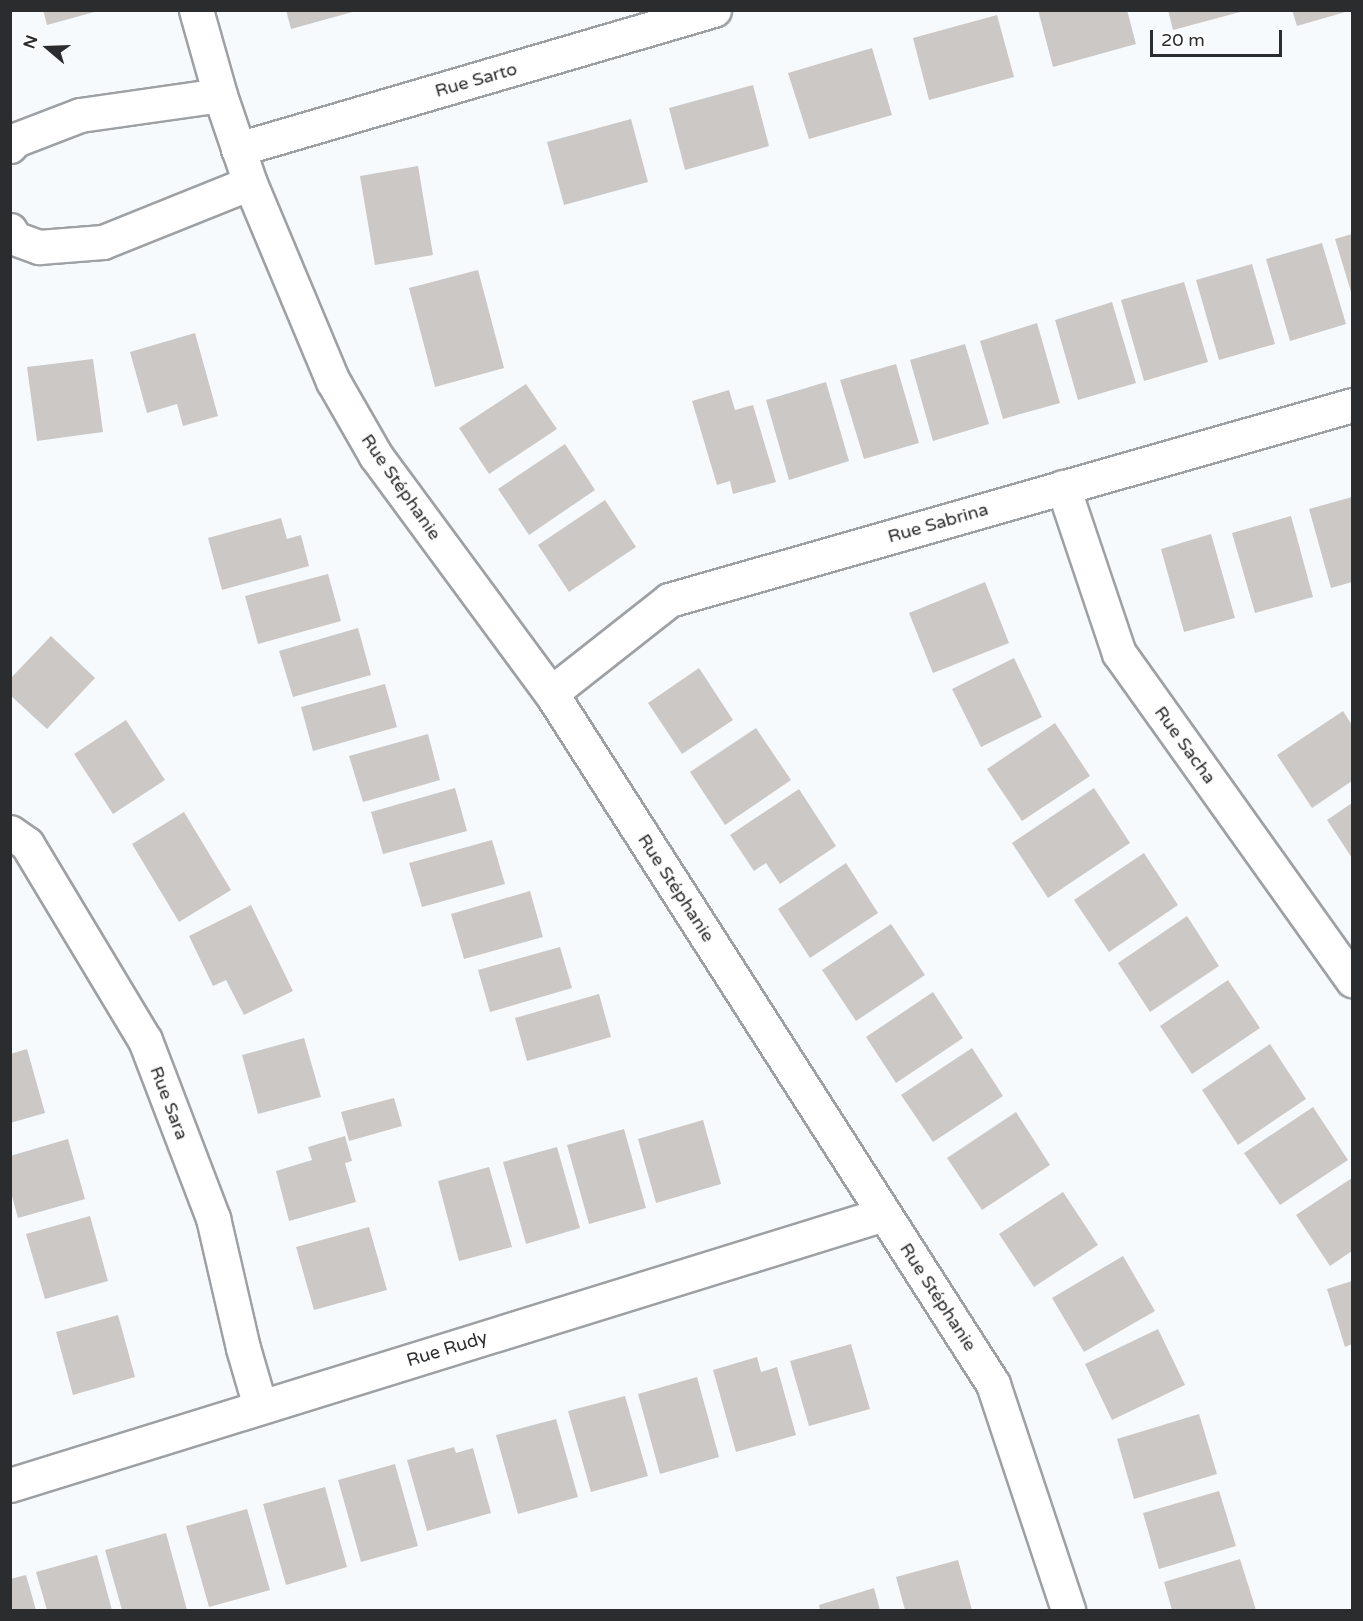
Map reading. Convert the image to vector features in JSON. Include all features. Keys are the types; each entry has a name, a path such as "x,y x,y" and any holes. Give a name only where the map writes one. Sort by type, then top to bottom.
{"street":[{"name":"Rue Stéphanie","path":"196,10 220,95 250,183 333,381 376,456 551,693 993,1384 1068,1611"},
{"name":"Rue Sarto","path":"238,149 714,10"},
{"path":"10,146 15,140 80,115 220,95"},
{"path":"10,230 14,238 39,247 103,242 250,183"},
{"name":"Rue Sabrina","path":"551,693 669,600 1353,405"},
{"name":"Rue Sacha","path":"1063,487 1119,653 1353,980"},
{"name":"Rue Sara","path":"10,832 27,844 145,1040 213,1218 243,1348 260,1406"},
{"name":"Rue Rudy","path":"10,1485 884,1214"}],"building":[{"path":"43,10 98,10 98,11 47,25"},
{"path":"286,10 356,10 356,11 291,29"},
{"path":"1038,10 1127,10 1136,44 1053,67"},
{"path":"1168,10 1244,10 1244,11 1173,30"},
{"path":"1292,10 1349,10 1349,11 1297,26"},
{"path":"997,15 1014,77 929,100 913,38"},
{"path":"872,48 892,115 809,139 788,73"},
{"path":"753,85 769,146 685,170 669,108"},
{"path":"631,119 648,182 564,205 547,142"},
{"path":"418,166 433,255 375,265 360,176"},
{"path":"1352,234 1352,295 1335,239"},
{"path":"1322,243 1346,324 1290,341 1266,259"},
{"path":"1252,264 1275,344 1219,360 1196,280"},
{"path":"478,270 504,368 435,387 409,288"},
{"path":"1184,282 1208,362 1144,381 1121,300"},
{"path":"1112,302 1136,383 1078,400 1055,320"},
{"path":"1037,323 1060,403 1003,419 980,341"},
{"path":"195,333 218,416 183,426 177,404 147,413 130,352"},
{"path":"965,344 989,424 933,441 910,360"},
{"path":"93,359 103,432 37,441 27,367"},
{"path":"896,364 919,443 864,459 840,380"},
{"path":"826,382 849,461 789,480 766,400"},
{"path":"526,384 557,429 489,474 459,428"},
{"path":"729,390 735,410 753,405 776,482 733,494 730,481 717,485 692,401"},
{"path":"565,444 595,490 529,535 498,489"},
{"path":"1352,497 1352,582 1331,588 1309,509"},
{"path":"605,500 636,547 569,592 538,545"},
{"path":"1291,516 1313,597 1255,613 1232,533"},
{"path":"281,518 287,539 301,535 309,566 222,590 208,538"},
{"path":"1211,534 1235,618 1184,632 1161,549"},
{"path":"328,574 341,621 258,644 245,596"},
{"path":"985,582 1009,643 933,673 909,613"},
{"path":"358,628 371,675 293,697 279,651"},
{"path":"51,636 95,678 47,729 10,695 10,679"},
{"path":"1014,658 1042,717 981,747 952,689"},
{"path":"699,668 733,720 682,754 648,703"},
{"path":"385,684 397,727 313,751 301,707"},
{"path":"1343,711 1352,725 1352,781 1312,808 1277,755"},
{"path":"126,720 165,780 113,814 74,754"},
{"path":"1055,723 1090,776 1022,821 987,769"},
{"path":"756,728 791,780 725,825 690,772"},
{"path":"428,734 440,780 363,802 349,756"},
{"path":"455,788 467,831 383,854 371,812"},
{"path":"1094,788 1130,843 1048,898 1012,843"},
{"path":"799,789 836,846 780,884 766,863 754,871 730,835"},
{"path":"1352,803 1352,858 1327,820"},
{"path":"184,812 231,890 179,922 132,844"},
{"path":"492,840 505,884 422,907 409,863"},
{"path":"1144,853 1178,905 1109,952 1074,900"},
{"path":"846,863 878,913 810,958 778,909"},
{"path":"530,891 543,937 464,959 451,914"},
{"path":"251,905 293,991 244,1015 226,980 213,986 189,936"},
{"path":"1187,916 1219,966 1150,1012 1118,963"},
{"path":"891,924 925,975 856,1021 822,970"},
{"path":"560,947 572,988 490,1012 478,970"},
{"path":"1228,980 1260,1028 1192,1074 1160,1026"},
{"path":"933,992 963,1038 896,1083 866,1037"},
{"path":"599,994 611,1037 527,1061 515,1018"},
{"path":"304,1038 321,1097 258,1114 242,1055"},
{"path":"1270,1044 1306,1099 1238,1145 1202,1090"},
{"path":"972,1048 1003,1096 933,1142 901,1095"},
{"path":"27,1049 45,1113 10,1123 10,1054"},
{"path":"394,1098 402,1126 349,1141 341,1112"},
{"path":"1313,1107 1348,1160 1280,1205 1244,1153"},
{"path":"1016,1112 1050,1165 982,1210 947,1158"},
{"path":"703,1120 721,1184 656,1203 638,1139"},
{"path":"624,1129 646,1208 589,1224 567,1145"},
{"path":"345,1136 352,1161 345,1163 356,1202 289,1221 276,1171 312,1160 308,1147"},
{"path":"68,1139 85,1199 18,1218 10,1189 10,1156"},
{"path":"557,1147 580,1228 526,1244 503,1162"},
{"path":"489,1167 512,1247 459,1261 438,1181"},
{"path":"1352,1178 1352,1251 1330,1266 1296,1215"},
{"path":"1063,1192 1098,1245 1034,1287 999,1234"},
{"path":"90,1216 108,1281 45,1299 26,1234"},
{"path":"369,1227 387,1290 314,1310 296,1247"},
{"path":"1123,1256 1155,1311 1084,1352 1052,1298"},
{"path":"1352,1281 1352,1344 1345,1347 1327,1289"},
{"path":"118,1315 135,1377 73,1395 56,1332"},
{"path":"1158,1329 1185,1385 1112,1420 1085,1364"},
{"path":"851,1344 870,1409 809,1426 790,1361"},
{"path":"757,1357 761,1372 777,1367 796,1435 736,1452 713,1370"},
{"path":"697,1377 719,1457 660,1474 638,1394"},
{"path":"625,1396 648,1476 591,1492 568,1411"},
{"path":"1199,1414 1217,1474 1134,1499 1117,1439"},
{"path":"556,1419 578,1497 518,1514 496,1435"},
{"path":"454,1447 456,1453 473,1448 491,1513 427,1531 407,1460"},
{"path":"395,1464 418,1546 361,1562 338,1480"},
{"path":"325,1487 347,1567 286,1585 263,1504"},
{"path":"1219,1491 1236,1546 1159,1569 1143,1513"},
{"path":"247,1509 270,1590 209,1607 186,1526"},
{"path":"166,1533 187,1610 122,1610 105,1550"},
{"path":"97,1555 112,1610 47,1610 36,1572"},
{"path":"1240,1559 1256,1610 1172,1610 1164,1582"},
{"path":"958,1560 972,1610 905,1610 896,1577"},
{"path":"26,1575 36,1610 10,1610 10,1579"},
{"path":"874,1588 880,1610 820,1610 819,1605"}]}
